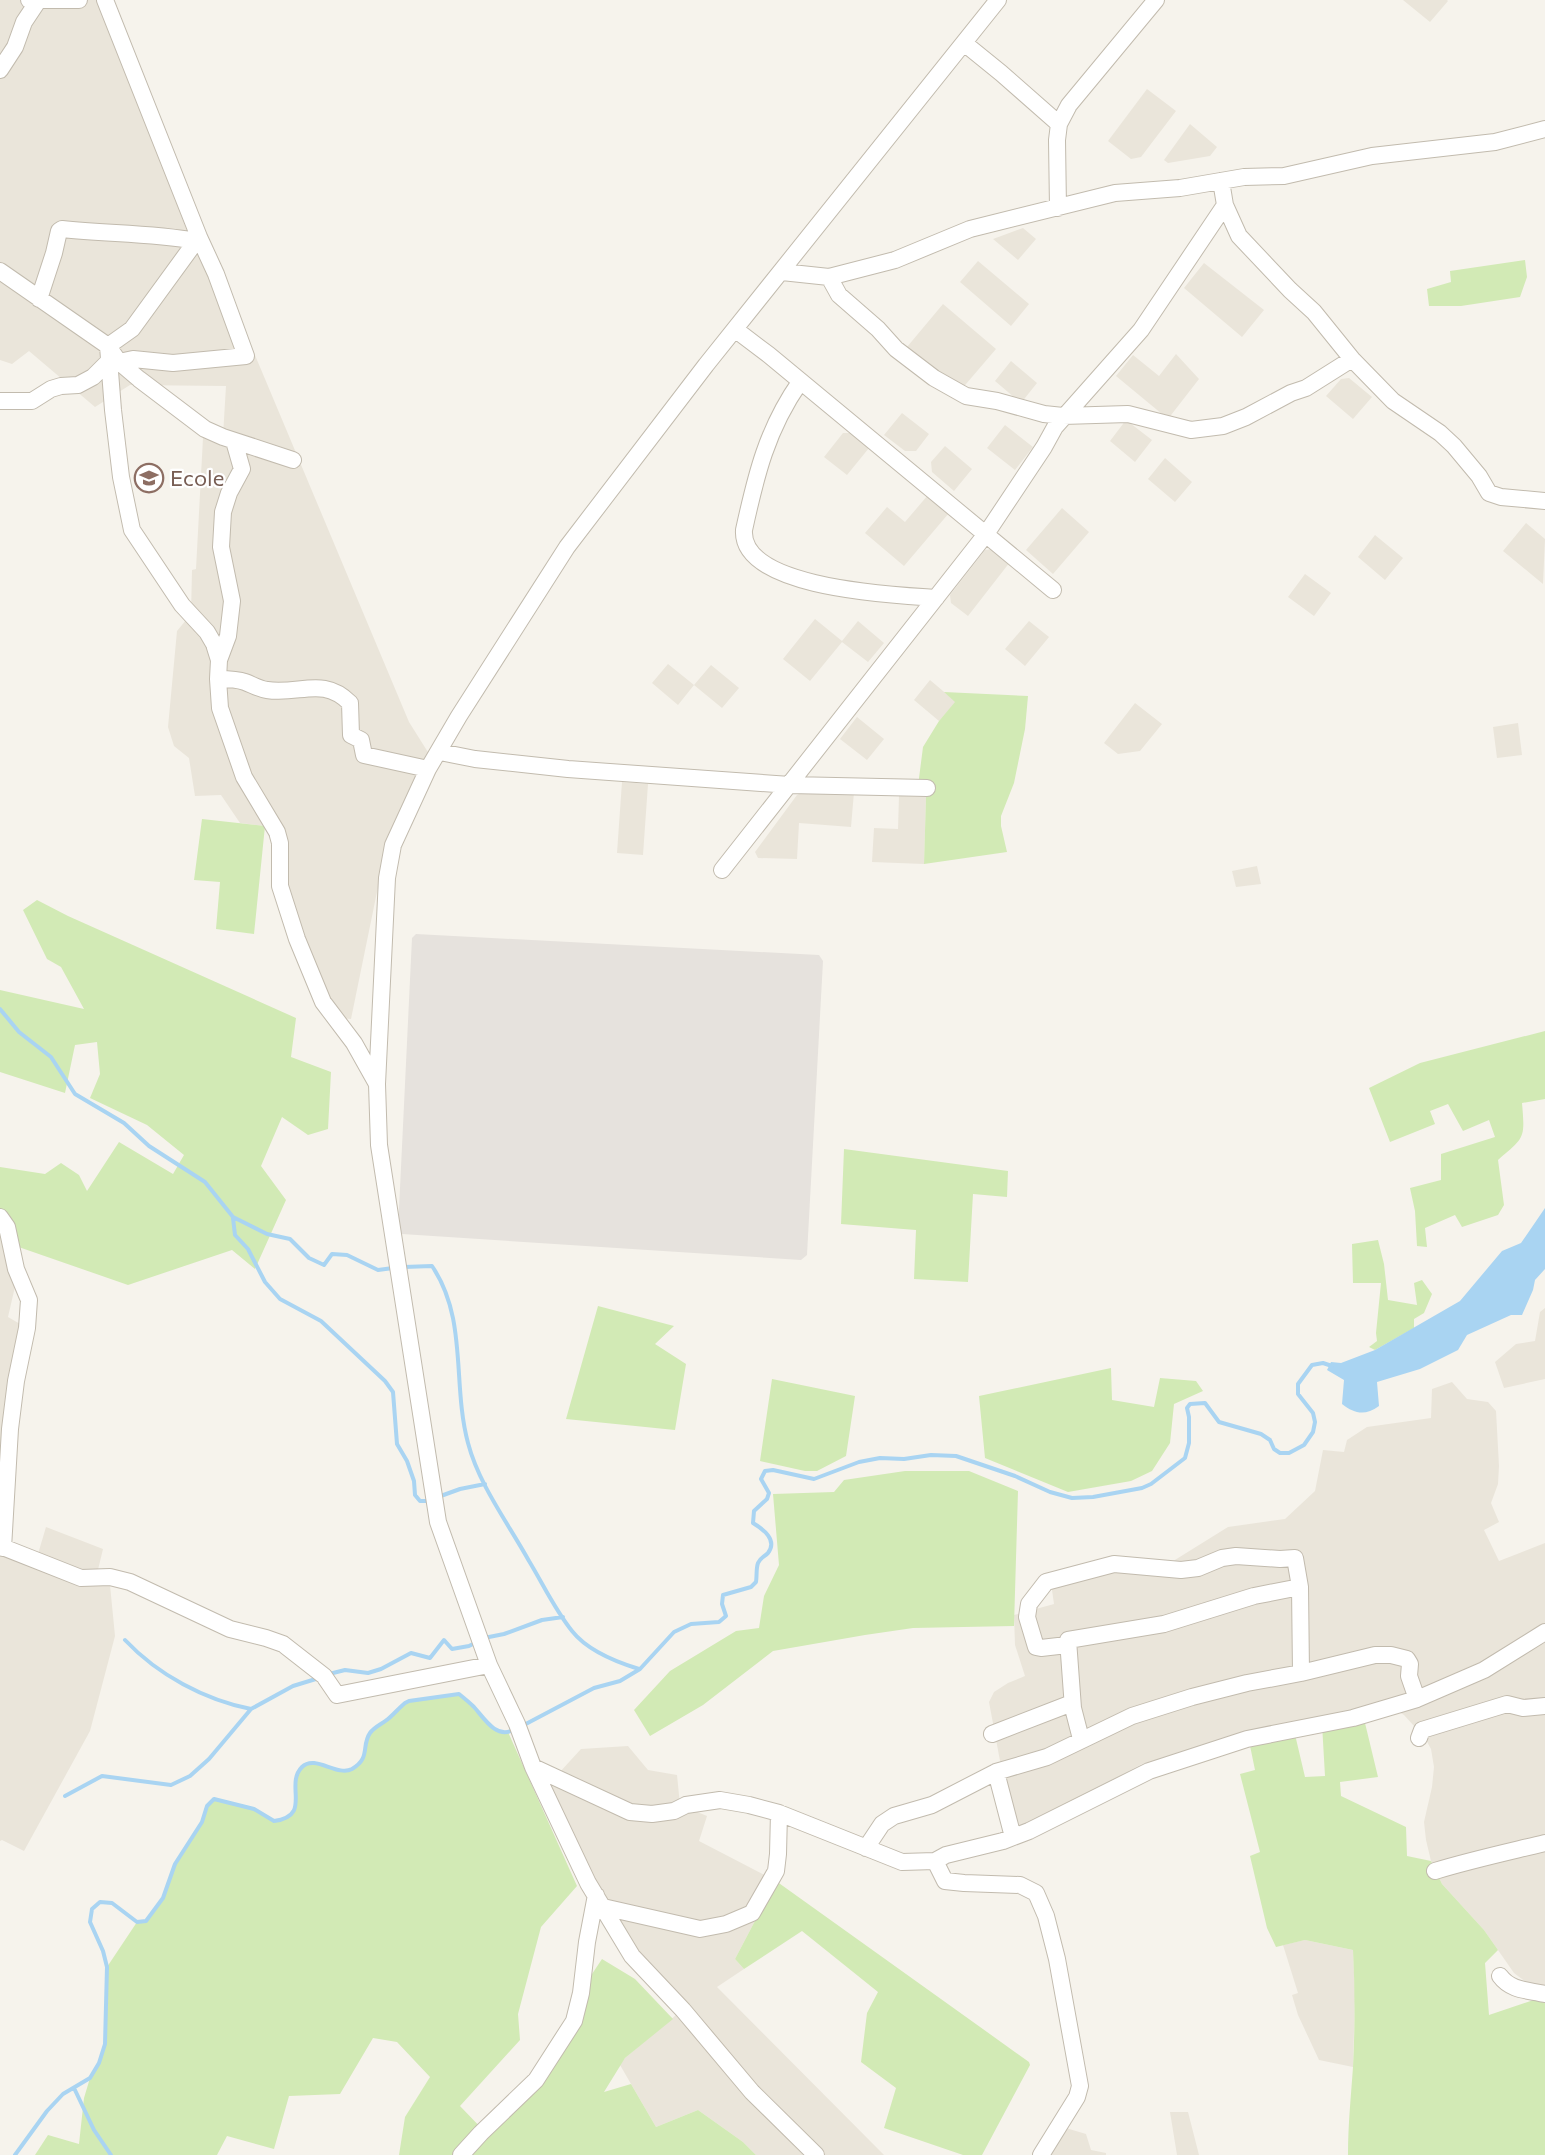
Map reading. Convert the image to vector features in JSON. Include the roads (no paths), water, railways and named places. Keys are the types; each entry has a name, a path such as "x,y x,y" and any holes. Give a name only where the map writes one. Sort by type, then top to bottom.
{"street":[{"path":"0,70 15,47 33,1 78,0"},
{"path":"105,0 197,239 216,274 246,356 173,363 112,357"},
{"path":"816,2155 752,2092 683,2010 632,1956 588,1883 533,1767 519,1730 489,1665 438,1522 379,1145 377,1084 387,878 393,845 428,769 459,716 567,547 673,408 998,0"},
{"path":"1058,208 1059,124 1069,105 1156,0"},
{"path":"964,43 1059,124"},
{"path":"782,272 830,277 895,260 970,229 1115,194 1180,188 1265,175 1284,176 1372,156 1495,142 1545,129"},
{"path":"1221,181 1225,205 1239,236 1314,312 1352,359 1393,401 1440,433 1454,446 1479,476 1489,493 1501,497 1545,501"},
{"path":"722,870 986,534 1044,447 1054,427 1142,330 1225,205"},
{"path":"39,299 59,231 62,229 103,234 197,239"},
{"path":"0,400 32,401 51,389 78,385 93,377 112,357 197,239"},
{"path":"0,271 205,429 293,460"},
{"path":"830,277 839,295 878,329 896,349 934,378 966,396 1044,414 1064,416 1128,414 1191,430 1223,426 1306,388 1352,359"},
{"path":"736,330 770,355 1053,590"},
{"path":"112,357 121,477 132,530 182,605 207,632 219,660"},
{"path":"800,382 785,404 766,444 744,530 743,537 748,550 774,569 821,585 864,592 936,598"},
{"path":"234,441 242,469 229,493 223,512 221,547 232,601 228,636 219,660 220,708 244,777 277,832 280,886 297,939 323,1002 354,1043 377,1084"},
{"path":"218,678 240,681 267,690 295,691 321,687 342,694 350,703 351,735 361,740 364,755 428,769"},
{"path":"440,752 475,759 568,769 790,785 927,788"},
{"path":"0,1217 7,1227 16,1269 29,1300 27,1328 16,1381 10,1429 2,1547 81,1578 119,1579 230,1629 284,1644 324,1676 337,1695 489,1665"},
{"path":"1067,1645 1036,1647 1027,1617 1029,1604 1046,1582 1114,1564 1181,1570 1198,1568 1222,1558 1236,1556 1280,1559 1292,1557 1296,1564 1300,1587 1302,1673"},
{"path":"1081,1739 1072,1703 1068,1640 1164,1624 1254,1596 1300,1587"},
{"path":"533,1767 630,1812 652,1814 674,1811 686,1805 720,1800 779,1812 902,1862 935,1861 946,1855 1003,1841 1052,1820 1149,1771 1247,1739 1353,1719 1417,1699 1484,1670 1545,1632"},
{"path":"866,1848 882,1824 894,1816 932,1805 996,1772 1047,1757 1132,1716 1192,1697 1375,1655 1391,1655 1407,1659 1410,1664 1409,1676 1417,1699"},
{"path":"992,1734 1072,1703"},
{"path":"1419,1738 1422,1730 1507,1704 1523,1708 1545,1706"},
{"path":"996,1772 1013,1836"},
{"path":"600,1901 700,1929 726,1924 752,1913 776,1871 779,1812"},
{"path":"1435,1871 1545,1843"},
{"path":"935,1861 945,1881 1020,1885 1036,1893 1046,1916 1057,1959 1080,2086 1077,2097 1041,2155"},
{"path":"461,2155 536,2080 574,2021 581,1993 587,1942 600,1901"},
{"path":"1500,1976 1507,1985 1524,1991 1544,1991"}],"water":[{"path":"1545,1208 1545,1269 1535,1280 1522,1315 1511,1315 1467,1335 1458,1350 1420,1369 1377,1382 1379,1406 1374,1409 1360,1412 1351,1410 1342,1404 1344,1380 1327,1370 1331,1362 1341,1363 1375,1350 1460,1301 1502,1251 1521,1243"}],"waterway":[{"path":"0,1009 19,1032 51,1057 75,1094 124,1123 149,1146 205,1182 233,1217 267,1234 290,1239 309,1258 324,1265 332,1254 347,1255 378,1270 393,1268"},
{"path":"233,1218 235,1235 248,1249 265,1282 280,1299 321,1321 385,1381 393,1392 397,1444 407,1461 414,1481 415,1495 420,1501 429,1501"},
{"path":"404,1267 432,1266 443,1286 451,1308 455,1330 463,1421 468,1443 479,1474 495,1504 555,1606 578,1638 594,1650 639,1669"},
{"path":"522,1726 594,1688 620,1681 640,1669 674,1632 691,1624 719,1622 726,1616 722,1604 723,1595 751,1587 756,1582 759,1561 771,1548 768,1535 753,1523 754,1511 767,1499 769,1493 761,1479 765,1471 773,1470 814,1479 859,1462 880,1458 956,1456 1015,1476 1050,1492 1072,1498 1093,1497 1142,1488 1151,1484 1185,1458 1189,1443 1187,1408 1190,1404 1205,1403 1219,1422 1261,1434 1270,1440 1274,1449 1280,1453 1289,1453 1304,1445 1313,1432 1315,1422 1313,1413 1298,1394 1298,1384 1312,1365 1323,1363 1332,1366"},
{"path":"438,1497 460,1489 485,1484"},
{"path":"484,1638 504,1634 542,1620 563,1617"},
{"path":"125,1640 152,1664 183,1684 217,1699 251,1709 293,1686 319,1678"},
{"path":"329,1674 345,1670 368,1673 381,1669 411,1653 430,1658 444,1640 452,1649 475,1643"},
{"path":"15,2155 47,2111 63,2094 90,2078 99,2063 105,2044 107,1967 103,1951 90,1922 92,1909 100,1902 112,1903 137,1922 146,1921 163,1898 175,1864 202,1822 207,1806 214,1799 254,1809 274,1821 286,1818 295,1806 297,1774 302,1767 313,1763 346,1771 352,1769 362,1761 367,1738 372,1731 409,1701 459,1694 496,1730 501,1732 513,1730"},
{"path":"65,1796 102,1776 171,1785 190,1776 209,1759 251,1709"},
{"path":"74,2088 94,2130 111,2155"}],"place":[{"name":"Ecole","path":"149,478"}]}
